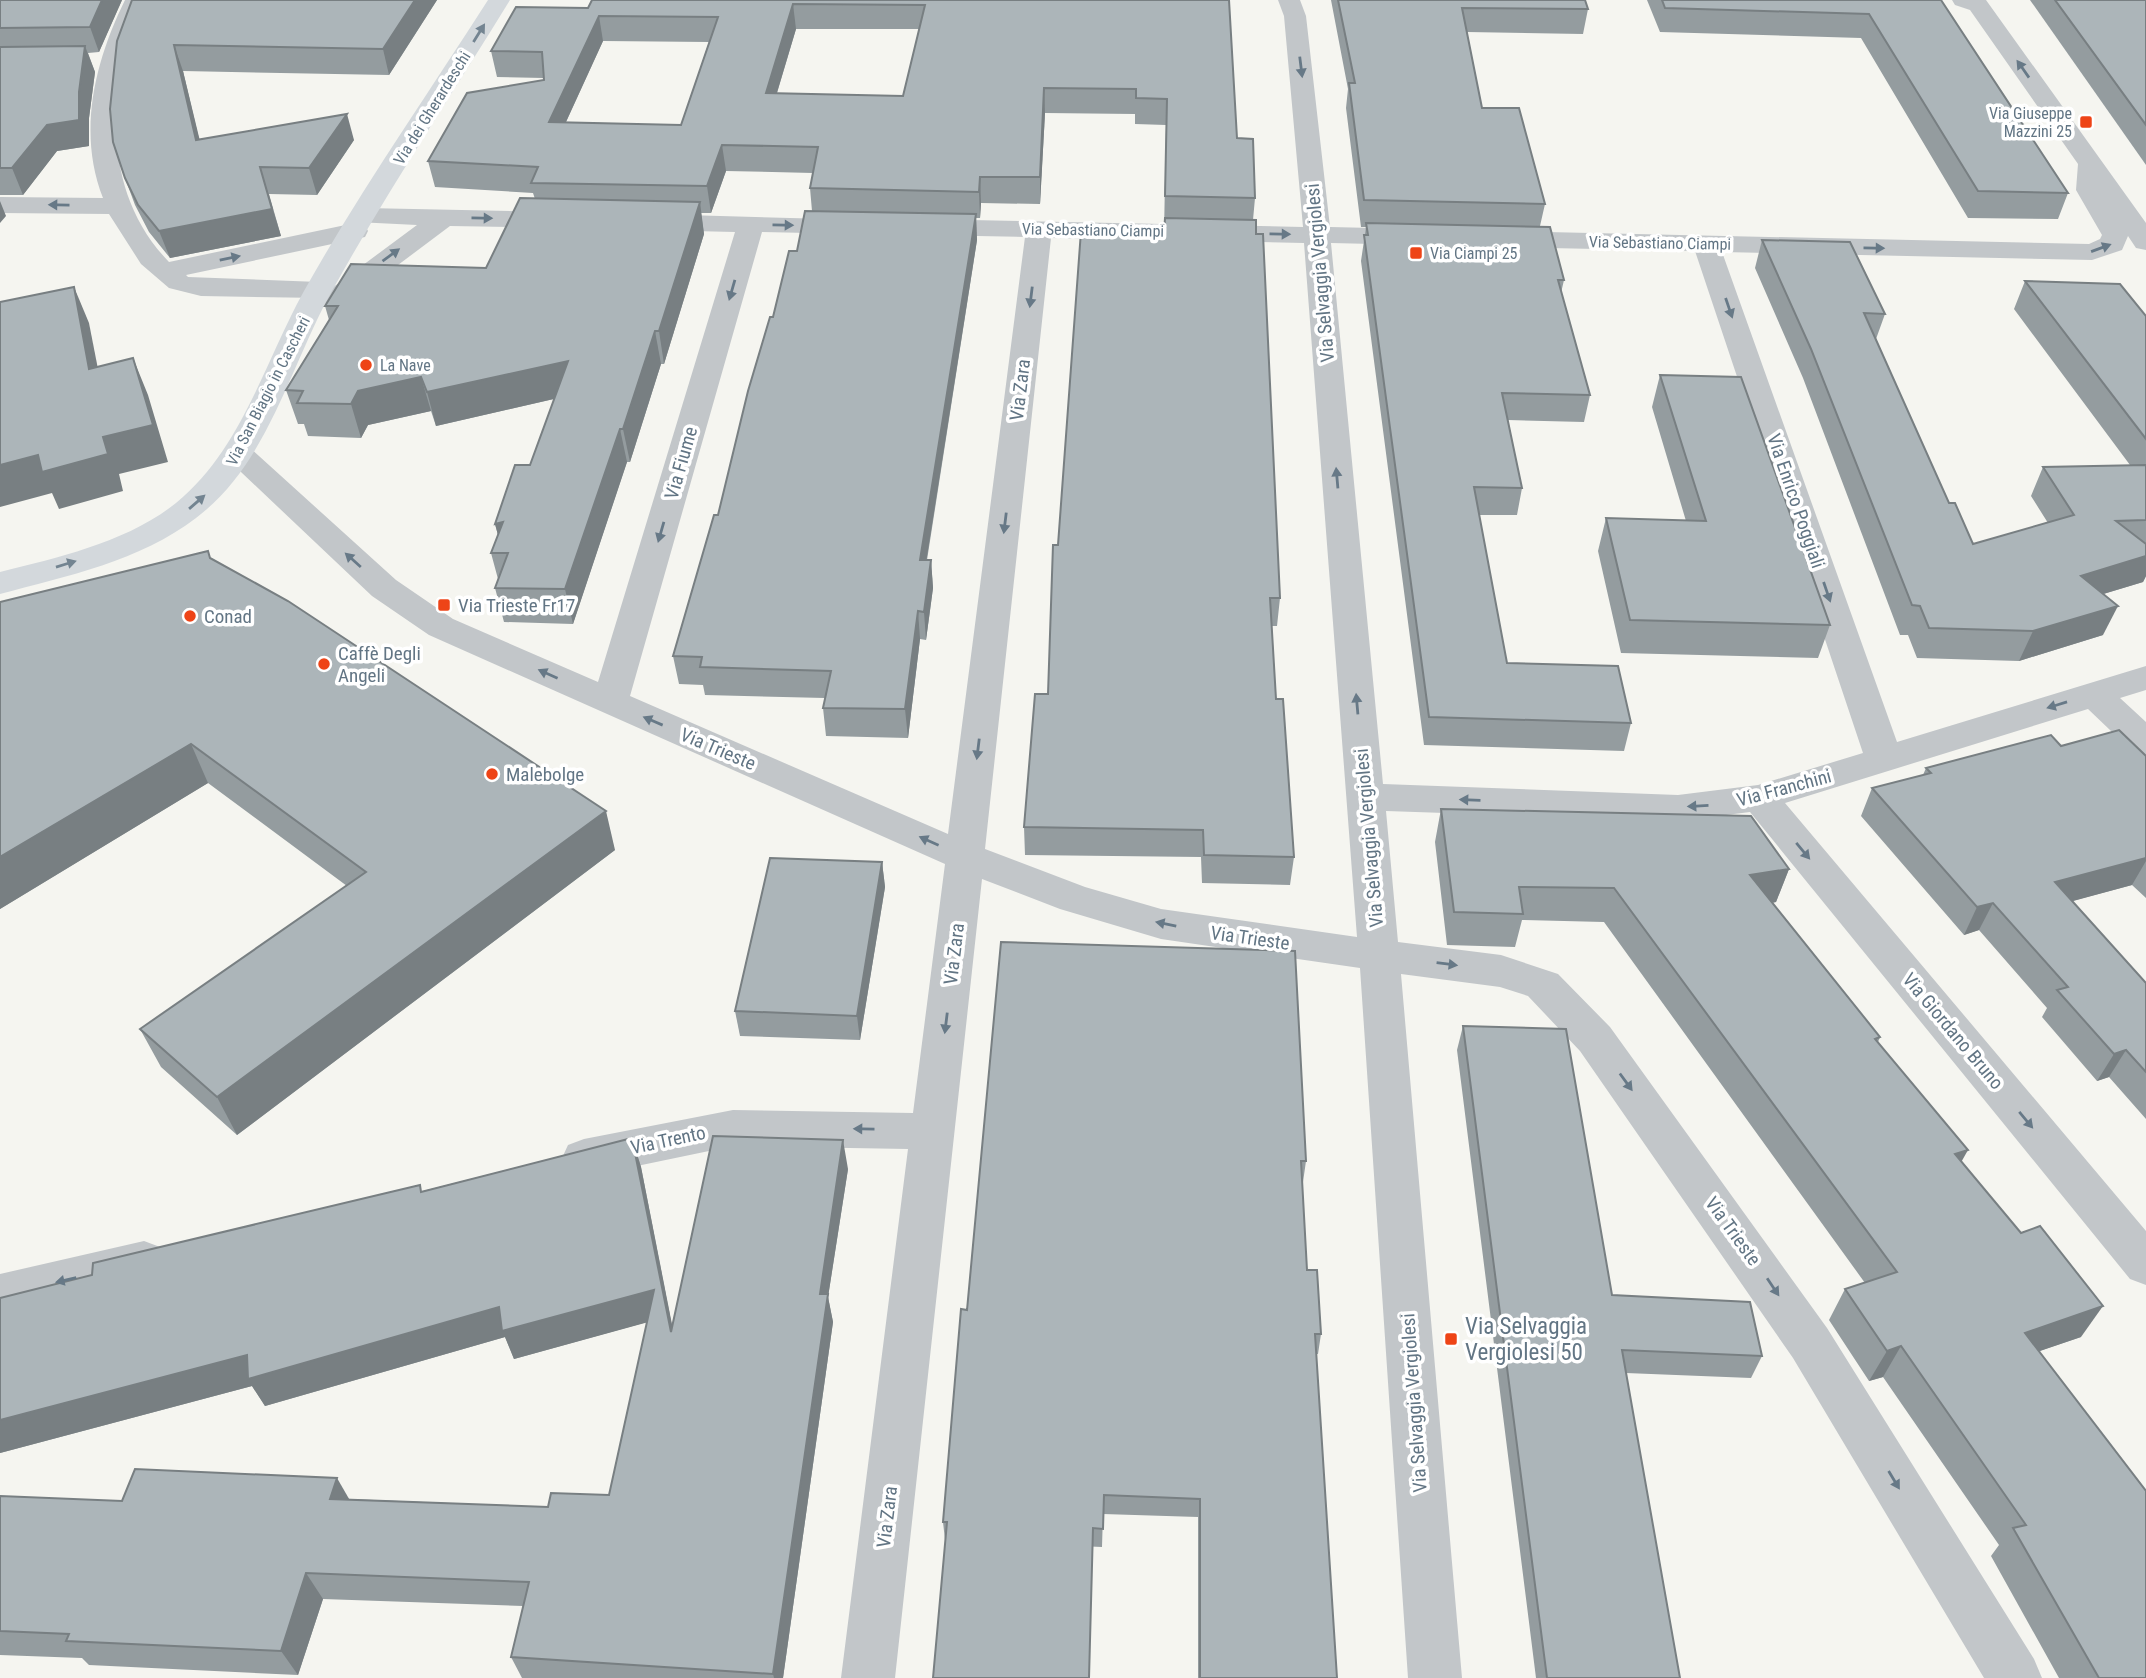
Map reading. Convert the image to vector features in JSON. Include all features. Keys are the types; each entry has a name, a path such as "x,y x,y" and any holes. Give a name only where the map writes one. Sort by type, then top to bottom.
{"street":[{"name":"Via San Biagio in Cascheri","path":"136,0 121,30 111,62 102,119 107,174 117,206 140,244 164,272 192,287 319,290"},
{"name":"Via dei Gherardeschi","path":"360,223 499,0"},
{"name":"Via Selvaggia Vergiolesi","path":"1289,0 1295,16 1306,109 1379,955 1435,1678"},
{"path":"1976,2 2146,242"},
{"path":"83,62 111,62"},
{"name":"Via Sebastiano Ciampi","path":"1480,239 2092,252 2112,244 2115,235 2090,190 2090,165"},
{"path":"0,205 117,206"},
{"path":"300,330 381,262 445,217"},
{"path":"164,272 360,223 445,217 582,221"},
{"name":"Via Sebastiano Ciampi","path":"623,222 1439,238"},
{"name":"Via San Biagio in Cascheri","path":"0,583 101,552 143,535 186,512 225,475 319,290 360,223"},
{"name":"Via Fiume","path":"610,702 751,225"},
{"name":"Via Zara","path":"868,1678 1039,229"},
{"name":"Via Enrico Poggiali","path":"1706,244 1884,759"},
{"name":"Via Trieste","path":"238,454 384,588 441,627 966,857 1074,899 1161,924 1523,976 1543,985 1575,1015 1603,1049 1795,1321 2015,1678"},
{"name":"Via Franchini","path":"1365,797 1678,808 1759,798 2146,678"},
{"path":"2094,694 2146,743"},
{"name":"Via Giordano Bruno","path":"1759,798 2146,1265"},
{"name":"Via Trento","path":"542,1168 733,1128 933,1131"},
{"path":"0,1296 190,1250"}],"building":[{"path":"0,0 102,0 90,27 0,28"},
{"path":"132,0 415,0 383,49 174,45 196,140 347,114 309,168 260,167 272,209 159,231 138,205 125,178 113,142 110,109 117,41"},
{"path":"592,0 1229,0 1237,138 1253,139 1255,198 1165,196 1167,99 1136,98 1136,89 1044,88 1040,177 980,177 979,192 810,188 818,147 722,145 707,186 531,183 538,167 428,161 467,93 544,80 542,52 491,51 516,7 588,8","holes":["793,4 925,5 903,96 766,93","599,16 718,17 681,125 549,122"]},
{"path":"1338,0 1585,0 1588,9 1462,8 1482,108 1519,108 1545,204 1364,200 1349,83 1355,83"},
{"path":"1662,0 1941,0 2068,193 1978,191 1869,14 1665,8"},
{"path":"2055,0 2146,0 2146,125"},
{"path":"85,46 79,92 79,120 47,125 12,168 0,168 0,47"},
{"path":"520,198 700,202 659,331 655,331 565,589 495,588 508,553 491,553 503,522 495,524 515,465 530,465 568,361 427,392 421,377 358,391 351,404 297,403 303,391 286,390 338,306 325,306 351,264 486,268"},
{"path":"805,211 976,214 920,560 931,560 924,612 918,611 905,709 823,708 831,671 700,667 702,657 673,656 714,515 718,515 748,391 770,317 773,317 789,251 797,251"},
{"path":"1165,218 1256,220 1256,234 1263,234 1280,598 1270,598 1276,699 1283,699 1294,857 1204,855 1203,830 1024,827 1035,694 1048,694 1053,545 1058,545 1081,231 1164,234"},
{"path":"1366,223 1550,227 1564,280 1558,280 1590,395 1502,393 1522,488 1474,487 1507,663 1618,666 1631,723 1429,717 1364,235 1368,235"},
{"path":"1762,240 1850,242 1885,314 1864,313 1949,503 1955,503 1973,544 2074,515 2043,467 2146,465 2146,520 2116,521 2146,544 2146,556 2081,576 2118,606 2033,631 1929,628 1920,606 1912,605 1811,349"},
{"path":"2025,281 2120,284 2146,316 2146,439"},
{"path":"74,287 89,369 133,358 153,425 103,437 108,454 42,472 38,455 0,465 0,302"},
{"path":"1660,375 1741,377 1830,625 1630,620 1606,518 1706,521"},
{"path":"208,551 210,558 288,601 606,811 217,1097 140,1029 366,872 191,744 0,857 0,602"},
{"path":"2119,730 2146,756 2146,858 2055,882 2146,983 2146,1072 2126,1050 2114,1054 2057,990 2068,987 1993,903 1977,907 1872,788 1931,773 1926,768 2051,735 2061,746"},
{"path":"1441,809 1751,816 1789,869 1750,875 1880,1037 1875,1039 1968,1150 1955,1154 2021,1233 2040,1226 2103,1306 2025,1333 2146,1491 2146,1678 2099,1678 2013,1528 2026,1525 1901,1346 1887,1351 1845,1289 1897,1272 1614,888 1519,887 1523,914 1454,912"},
{"path":"770,858 882,862 857,1016 735,1011"},
{"path":"1001,942 1295,951 1306,1161 1301,1161 1307,1270 1317,1270 1321,1334 1315,1334 1337,1678 1200,1678 1200,1499 1104,1495 1103,1529 1093,1528 1089,1678 933,1678 947,1522 943,1522 961,1309 967,1310"},
{"path":"1463,1026 1566,1029 1612,1295 1750,1302 1762,1356 1622,1350 1680,1678 1547,1678"},
{"path":"713,1136 843,1140 820,1294 828,1294 773,1674 511,1657 529,1582 306,1573 281,1651 66,1641 69,1634 0,1631 0,1496 122,1501 135,1469 337,1478 330,1499 548,1507 551,1493 609,1495 654,1290 502,1331 499,1307 248,1379 247,1355 0,1420 0,1298 92,1275 93,1263 420,1185 421,1192 632,1138 671,1332"}],"place":[{"name":"Via Giuseppe Mazzini 25","path":"2086,122"},
{"name":"Via Ciampi 25","path":"1416,253"},
{"name":"La Nave","path":"366,365"},
{"name":"Via Trieste Fr17","path":"444,605"},
{"name":"Conad","path":"190,616"},
{"name":"Caffè Degli Angeli","path":"324,664"},
{"name":"Malebolge","path":"492,774"},
{"name":"Via Selvaggia Vergiolesi 50","path":"1451,1339"}]}
